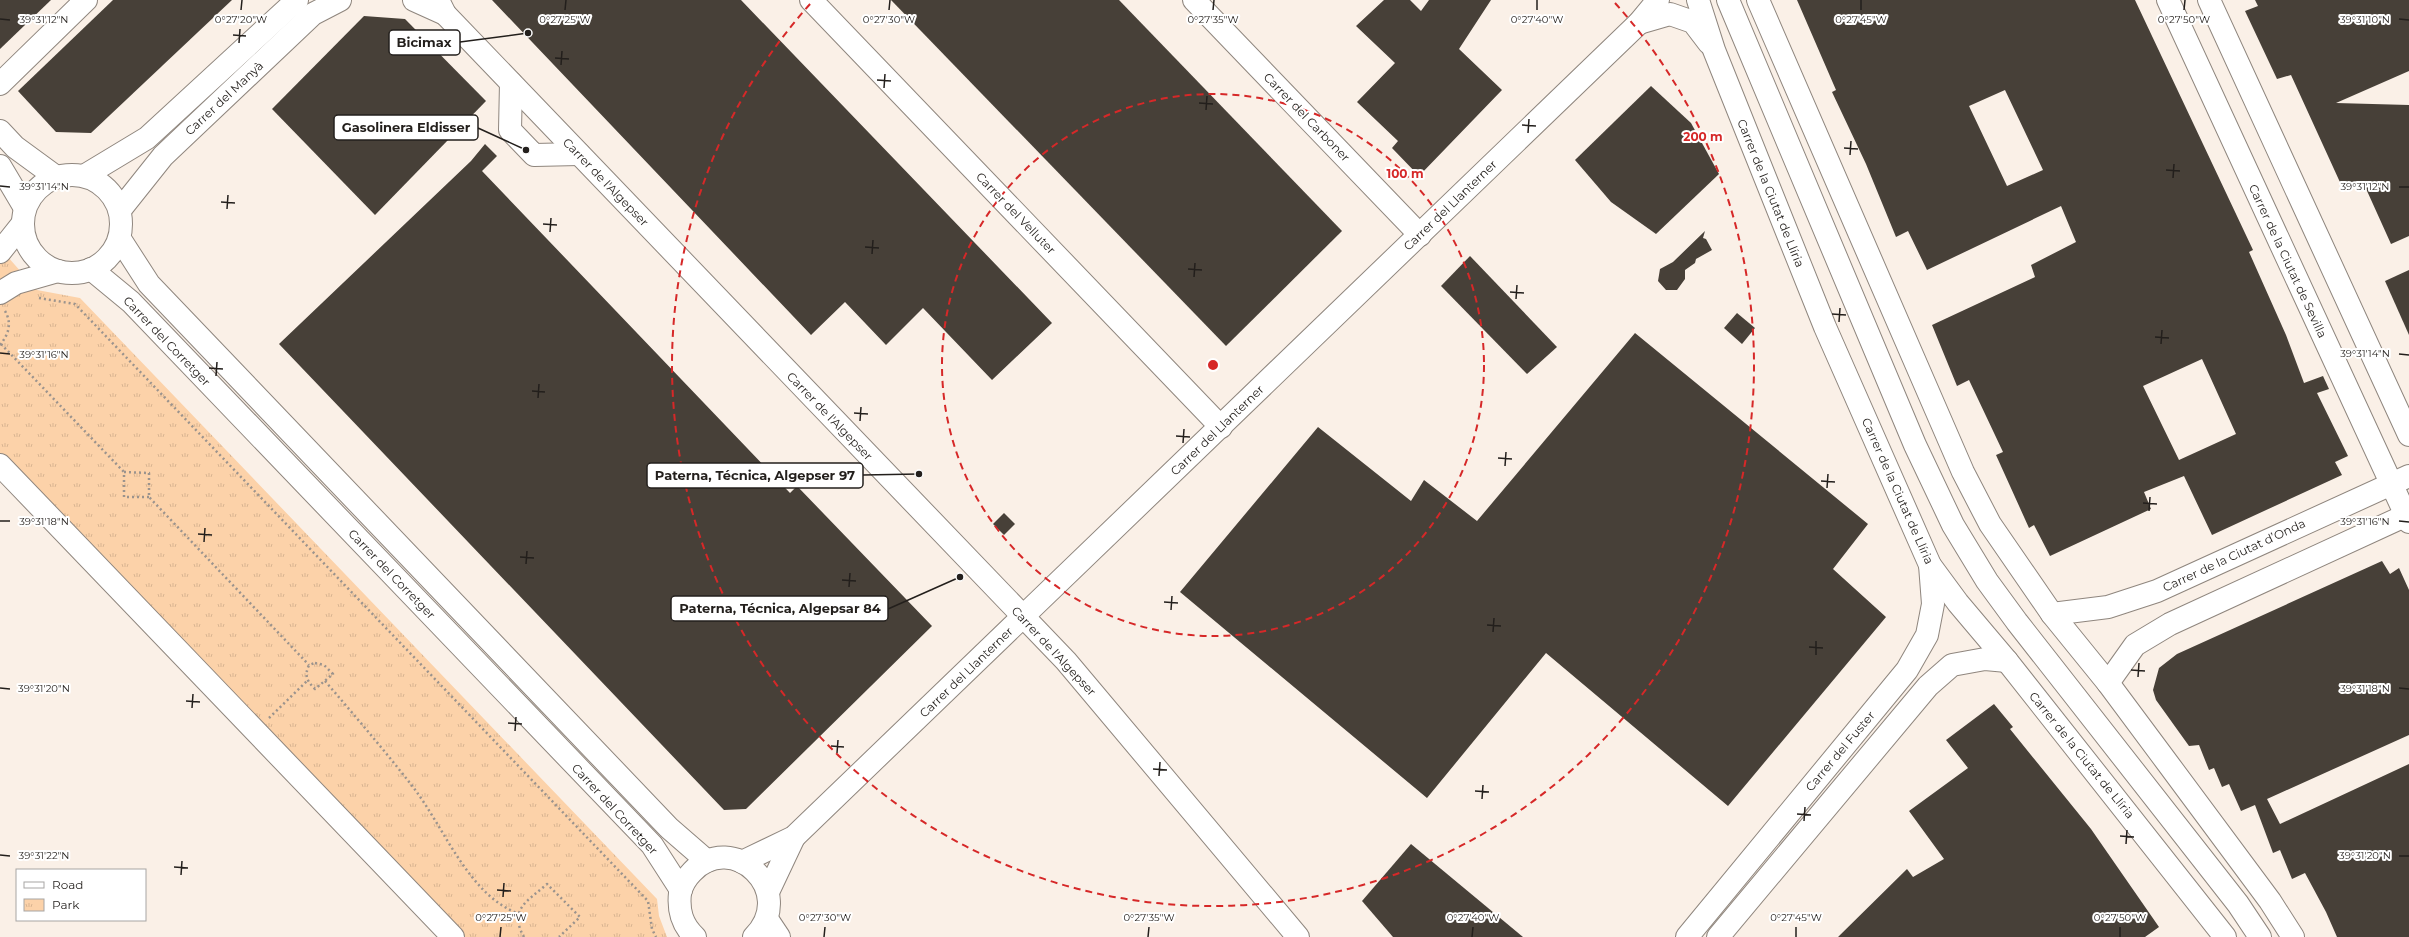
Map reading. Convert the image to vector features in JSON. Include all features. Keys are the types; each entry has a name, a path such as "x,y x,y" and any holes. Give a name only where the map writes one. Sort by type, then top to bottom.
{"street":[{"path":"0,84 86,0"},
{"name":"Carrer del Manyà","path":"84,176 147,138 297,0"},
{"name":"Carrer del Manyà","path":"120,210 169,150 313,14 340,0"},
{"path":"414,0 441,7"},
{"name":"Carrer del Velluter","path":"811,0 1220,427"},
{"name":"Carrer del Carboner","path":"1194,0 1420,235"},
{"name":"Carrer del Llanterner","path":"742,862 794,837 1639,23 1658,0"},
{"name":"Carrer de la Ciutat de Llíria","path":"1698,0 1714,50 1825,328 1930,564 1958,603 2007,662 2225,937"},
{"path":"1728,0 1915,445 1953,525 1987,582 2238,904 2260,937"},
{"path":"1758,0 1963,472 1990,524 2052,614 2108,683 2270,901 2293,937"},
{"name":"Carrer de la Ciutat de Sevilla","path":"2168,0 2400,480 2408,517"},
{"path":"2209,0 2409,435"},
{"name":"Carrer de l'Algepser","path":"441,7 511,83 1066,661 1298,937"},
{"name":"Carrer del Llanterner","path":"1639,23 1670,14 1693,22 1714,50"},
{"path":"511,83 510,130 534,155 579,154"},
{"path":"0,131 15,147 56,177"},
{"path":"0,166 24,216 25,239 32,253 44,264 58,271 74,273 91,269 103,262 113,251 120,239 122,224 120,210 112,195 100,183 84,176 70,174 56,177 43,184 32,195 24,216 0,252"},
{"name":"Carrer del Corretger","path":"120,239 148,284 669,828 707,861"},
{"name":"Carrer del Corretger","path":"91,269 131,302 652,846 681,890"},
{"path":"7,295 58,271"},
{"path":"0,465 453,937"},
{"name":"Carrer de la Ciutat d’Onda","path":"2052,614 2108,607 2157,591 2400,480"},
{"path":"2108,683 2135,645 2170,624 2408,517"},
{"name":"Carrer del Fuster","path":"1687,937 1908,670 1927,635 1933,604 1930,564"},
{"path":"1718,937 1928,686 1952,665 1985,659 2007,662"},
{"name":"Carrer del Llanterner","path":"768,892 794,837"},
{"path":"695,937 681,918 679,904 681,890 687,878 696,868 707,861 718,858 742,862 758,874 768,892 769,906 767,919 754,937"},
{"path":"767,919 779,937"}],"path":[{"path":"309,665 148,497 149,473 124,472 1,345 8,332 9,319 7,295 75,304 648,902 652,930 656,937"},
{"path":"124,472 124,497 148,497"},
{"path":"315,663 324,665 333,674 315,689 307,681 306,672 309,665 315,663"},
{"path":"255,731 307,681"},
{"path":"326,681 414,788 468,871 485,892 502,907 518,913"},
{"path":"524,937 518,926 518,913 522,905 547,884 580,917 558,937"}],"green space":[{"path":"0,248 37,290 80,298 657,899 659,916 667,937 444,937 0,473"}],"building":[{"path":"0,0 51,0 0,49"},
{"path":"113,0 232,0 91,133 56,132 18,91"},
{"path":"492,0 741,0 1052,323 992,380 923,308 886,345 845,302 811,335"},
{"path":"891,0 1119,0 1342,231 1226,346"},
{"path":"1384,0 1410,0 1421,11 1429,0 1491,0 1459,49 1502,90 1419,176 1392,148 1398,141 1357,102 1395,63 1356,26"},
{"path":"1797,0 2135,0 2253,250 2249,252 2286,335 2304,383 2323,376 2329,389 2317,393 2348,456 2335,462 2342,475 2212,535 2184,476 2144,492 2151,509 2050,556 2034,525 2029,528 1996,455 2003,452 1969,380 1957,386 1932,325 2035,277 2031,265 2076,242 2061,206 1927,270 1908,231 1896,237 1866,164 1832,92 1836,90","holes":["2005,90 2043,170 2007,186 1969,106","2202,359 2236,434 2179,460 2143,386"]},
{"path":"2255,0 2409,0 2409,71 2336,103 2409,105 2409,236 2391,244 2363,182 2344,191 2291,75 2277,79 2245,11 2258,6"},
{"path":"364,16 405,19 486,101 375,215 272,109"},
{"path":"1651,86 1691,123 1719,174 1656,234 1611,202 1575,160"},
{"path":"485,144 497,156 482,171 790,493 797,486 932,626 746,809 724,810 279,344 471,161"},
{"path":"1705,231 1703,238 1706,239 1712,250 1696,259 1695,263 1685,270 1685,279 1677,290 1666,290 1658,281 1660,269 1673,262"},
{"path":"1470,256 1557,347 1527,374 1441,286"},
{"path":"2409,270 2409,335 2385,281"},
{"path":"1737,313 1755,328 1742,344 1724,328"},
{"path":"1635,333 1868,524 1833,569 1886,617 1728,806 1546,653 1427,798 1180,592 1318,427 1411,501 1424,480 1477,521"},
{"path":"1004,513 1015,524 1004,535 993,524"},
{"path":"2382,561 2390,574 2399,568 2409,590 2409,735 2267,799 2280,824 2409,764 2409,937 2337,937 2326,912 2305,873 2292,879 2280,850 2273,853 2255,805 2241,811 2229,784 2222,787 2214,768 2209,770 2199,745 2189,746 2156,700 2153,690 2159,668 2177,654"},
{"path":"1994,704 2013,727 2010,729 2091,829 2159,927 2145,937 1838,937 1907,869 1913,877 1944,859 1909,811 1968,768 1946,740"},
{"path":"1411,844 1523,937 1393,937 1362,901"}],"place":[{"name":"Bicimax","path":"528,33"},
{"name":"Gasolinera Eldisser","path":"526,150"},
{"name":"Paterna, Técnica, Algepser 97","path":"919,474"},
{"name":"Paterna, Técnica, Algepsar 84","path":"960,577"}]}
